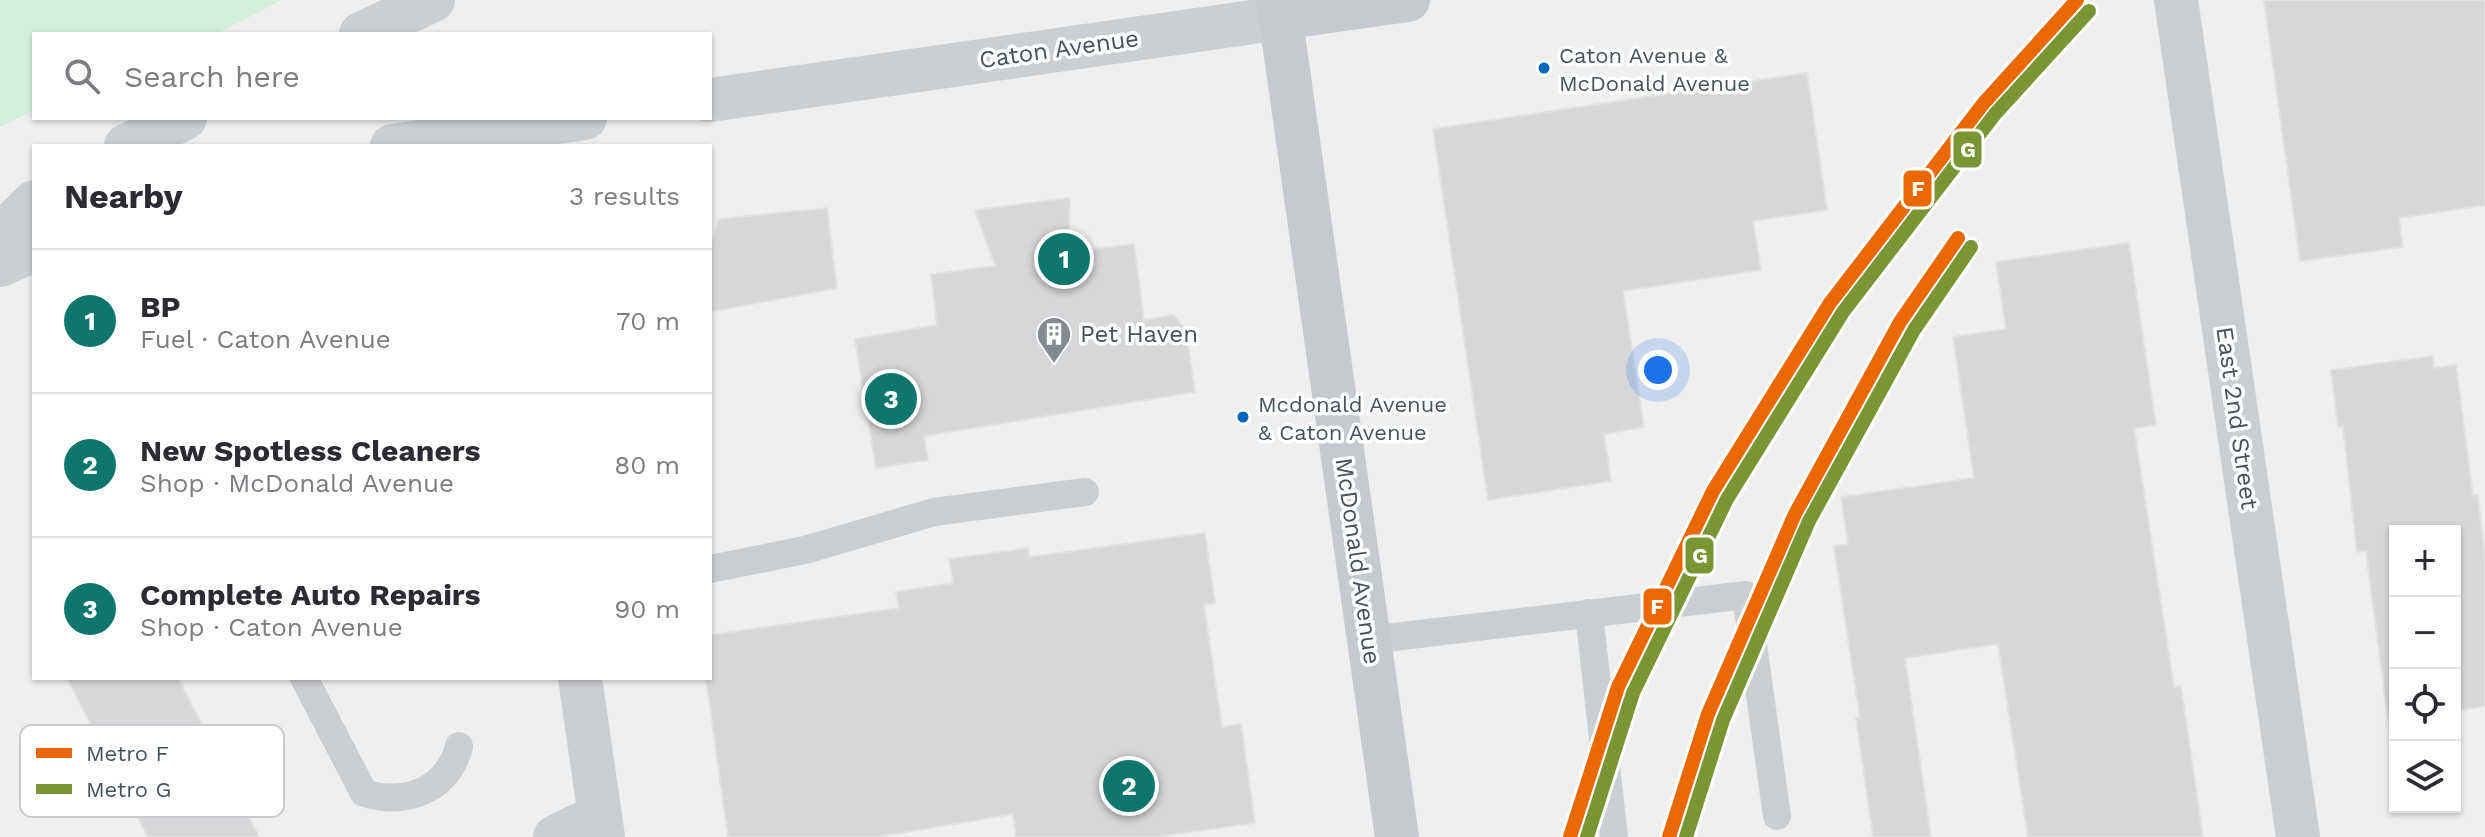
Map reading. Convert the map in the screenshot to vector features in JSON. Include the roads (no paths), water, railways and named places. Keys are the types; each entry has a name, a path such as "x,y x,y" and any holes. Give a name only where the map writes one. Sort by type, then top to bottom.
{"main road":[{"path":"365,32 433,0"},
{"name":"Caton Avenue","path":"712,100 1279,9 1408,0"},
{"name":"McDonald Avenue","path":"1279,9 1397,837"},
{"path":"130,144 181,120"},
{"path":"421,144 493,139 576,120"},
{"path":"0,236 32,204"},
{"path":"0,265 32,251"}],"street":[{"name":"East 2nd Street","path":"2176,0 2298,837"},
{"path":"555,837 601,826 580,680"}],"lane":[{"path":"712,569 805,550 934,512 1085,492"},
{"path":"1369,640 1746,595 1777,816"},
{"path":"1589,613 1614,837"},
{"path":"305,680 364,793 386,800 409,798 432,786 454,768 459,746"}],"metro line":[{"name":"F","path":"1570,837 1618,687 1713,491 1830,303 1983,104 2077,0"},
{"name":"G","path":"1587,837 1633,693 1727,499 1843,312 1995,114 2089,11"},
{"name":"F","path":"1669,837 1708,714 1795,514 1900,322 1958,238"},
{"name":"G","path":"1686,837 1723,720 1809,521 1914,330 1971,247"}],"place":[{"name":"Caton Avenue & McDonald Avenue","path":"1544,68"},
{"name":"BP","path":"1064,259"},
{"name":"Pet Haven","path":"1054,365"},
{"name":"Complete Auto Repairs","path":"891,399"},
{"name":"Mcdonald Avenue & Caton Avenue","path":"1243,417"},
{"name":"New Spotless Cleaners","path":"1129,786"}]}
